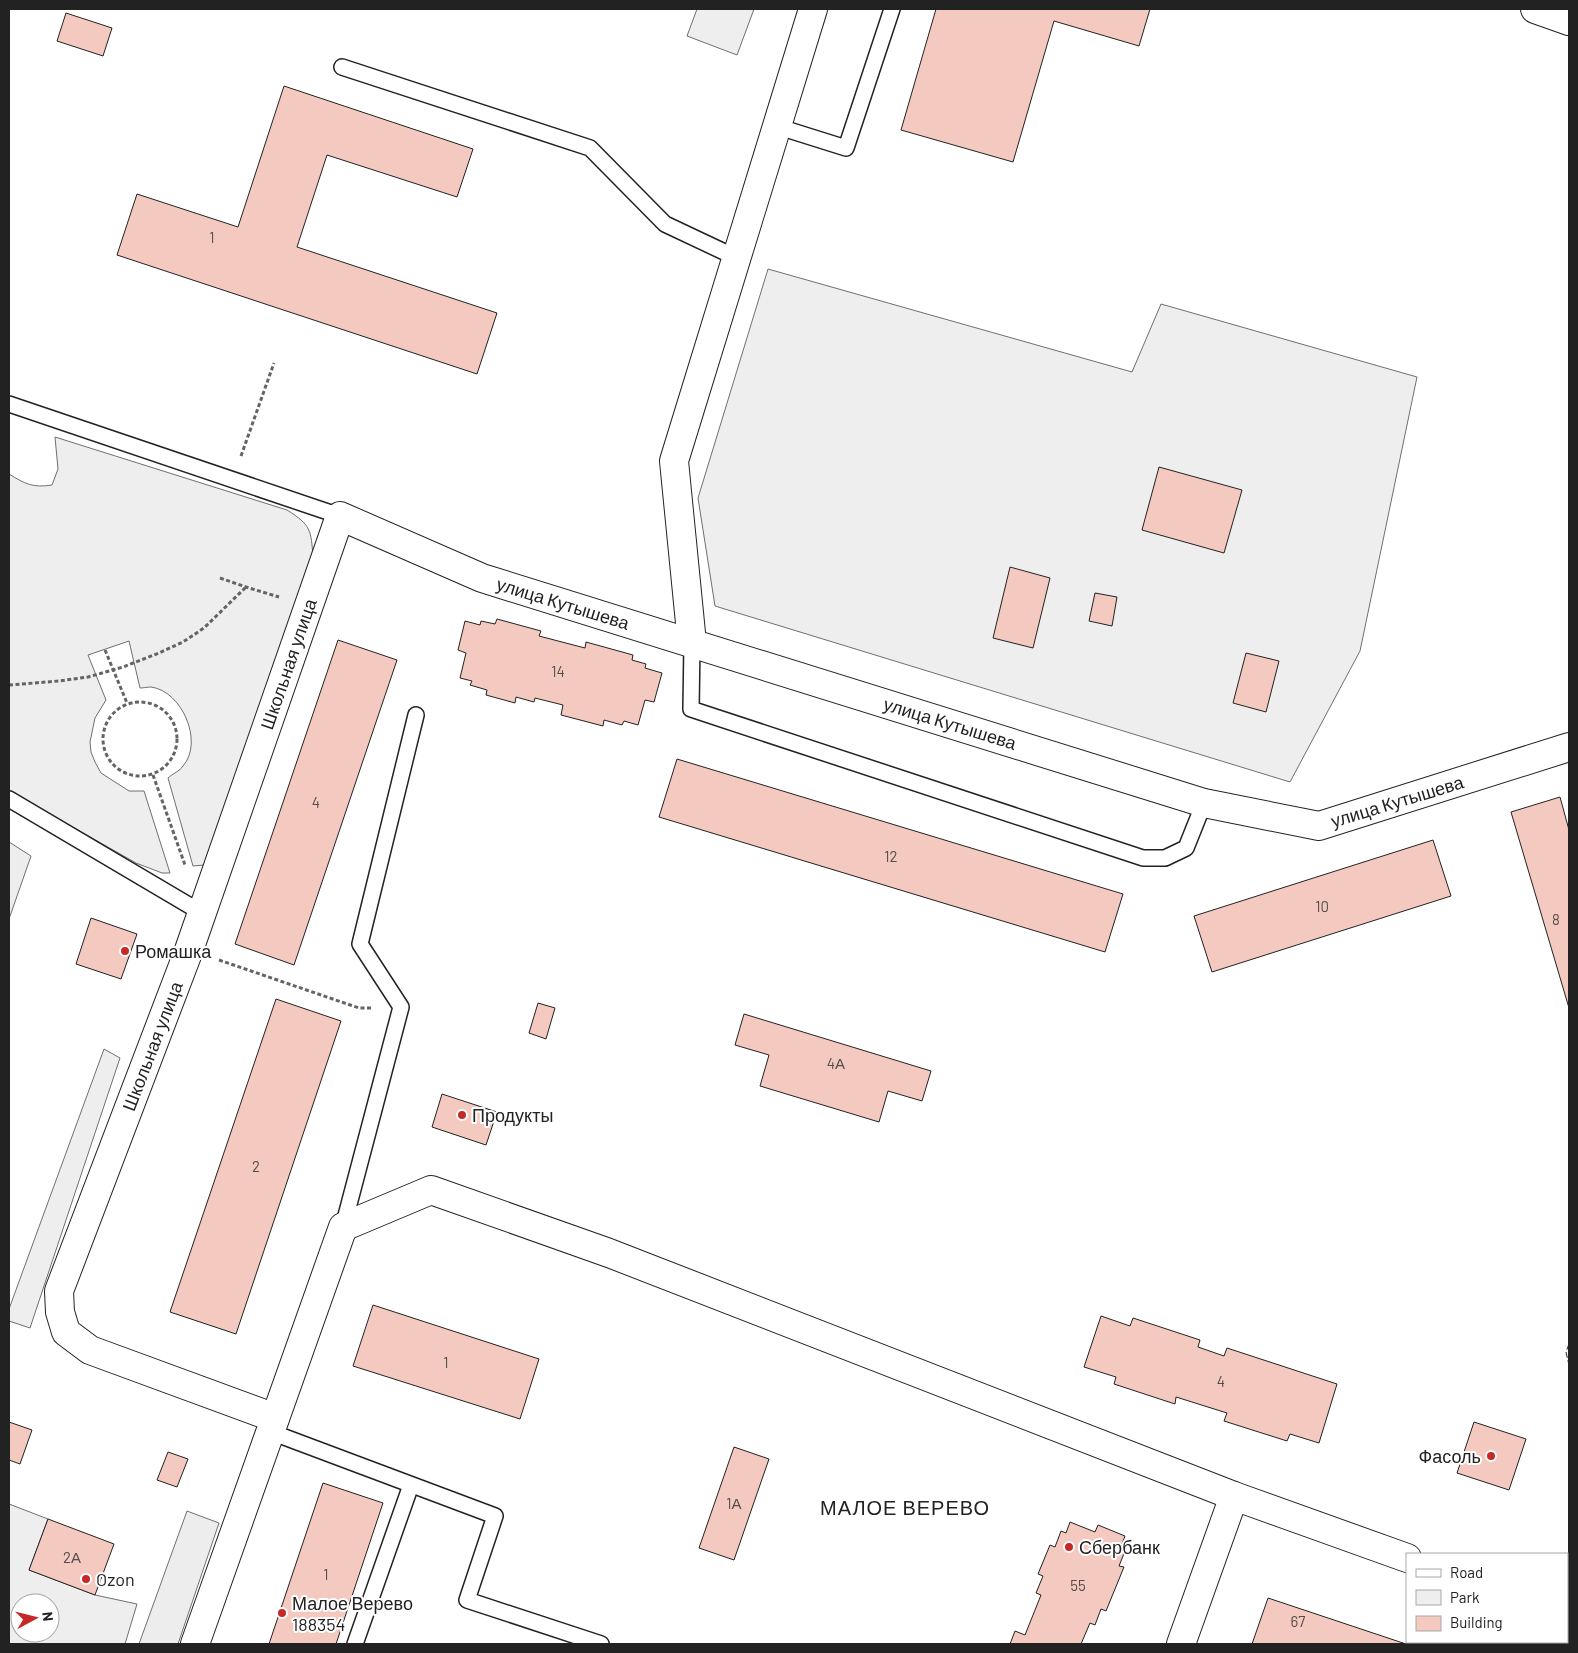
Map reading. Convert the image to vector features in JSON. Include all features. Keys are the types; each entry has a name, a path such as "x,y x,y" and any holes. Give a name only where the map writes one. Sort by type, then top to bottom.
{"street":[{"path":"692,643 674,461 813,9"},
{"path":"1536,9 1569,22"},
{"name":"улица Кутышева","path":"340,516 482,578 1204,802 1319,826 1569,747"},
{"name":"Школьная улица","path":"273,1425 90,1350 66,1332 60,1312 59,1291 189,950 340,516"},
{"path":"195,1644 343,1227 431,1190 609,1253 1234,1496 1406,1558"},
{"path":"1182,1644 1234,1496"}],"lane":[{"path":"776,126 846,148 892,9"},
{"path":"342,67 590,148 665,224 737,258"},
{"path":"9,404 340,516"},
{"path":"692,643 691,709 1143,858 1165,858 1186,848 1204,802"},
{"path":"343,1227 401,1007 360,944 416,715"},
{"path":"9,799 202,913"},
{"path":"273,1425 411,1485 495,1516 467,1600 601,1644"},
{"path":"355,1644 411,1485"}],"path":[{"path":"232,480 274,363"},
{"path":"220,578 309,605"},
{"path":"9,685 59,682 88,677 112,670 183,642 204,628 246,587"},
{"path":"105,650 127,703"},
{"path":"144,701 160,706 172,718 178,734 176,751 167,766 153,775 136,777 120,772 108,760 103,744 104,727 113,712 127,703 144,701"},
{"path":"153,775 186,867"},
{"path":"189,950 360,1008 401,1007"}],"green space":[{"path":"697,9 754,9 737,55 687,36"},
{"path":"768,269 1132,372 1161,304 1417,377 1360,651 1290,782 715,606 698,498"},
{"path":"55,437 287,510 305,524 310,534 313,557 204,865 193,866 168,778 182,768 189,756 191,744 186,719 180,707 162,691 151,687 140,688 129,641 88,655 106,700 95,718 90,742 91,752 101,773 129,791 144,791 170,873 162,873 136,863 9,791 9,474 29,484 40,486 52,485 58,469"},
{"path":"104,1049 120,1058 30,1328 9,1321 9,1309"},
{"path":"9,1504 48,1519 29,1570 95,1595 137,1604 125,1644 9,1644"}],"shaded area":[{"path":"9,842 31,856 9,919"},
{"path":"187,1511 219,1523 178,1644 139,1644"}],"building":[{"path":"936,9 1150,9 1139,46 1054,21 1013,162 901,130"},
{"path":"66,13 112,28 103,56 57,41"},
{"path":"284,86 473,149 457,197 327,155 297,247 497,313 477,374 117,255 137,194 238,227"},
{"path":"1159,467 1242,490 1224,553 1142,530"},
{"path":"1010,567 1050,578 1033,648 993,638"},
{"path":"1095,593 1117,597 1112,626 1089,621"},
{"path":"497,619 541,631 539,636 585,648 586,642 633,655 632,660 646,664 645,668 662,673 654,702 645,700 638,725 624,721 622,725 604,720 603,726 561,715 563,705 535,698 534,702 516,697 515,703 486,695 487,690 470,685 472,681 460,678 466,653 458,650 465,621 480,625 481,621 495,624"},
{"path":"338,640 397,660 294,965 235,944"},
{"path":"1246,653 1279,661 1266,712 1233,703"},
{"path":"677,759 1123,894 1105,952 659,817"},
{"path":"1560,797 1569,830 1569,1008 1511,812"},
{"path":"1433,840 1451,896 1212,972 1194,916"},
{"path":"91,918 137,934 121,979 76,964"},
{"path":"276,999 341,1021 236,1334 170,1312"},
{"path":"538,1003 555,1008 546,1039 529,1033"},
{"path":"744,1014 931,1071 922,1101 888,1091 879,1122 760,1086 769,1055 735,1045"},
{"path":"442,1094 497,1112 486,1145 432,1127"},
{"path":"373,1305 539,1359 520,1419 353,1366"},
{"path":"1101,1316 1130,1326 1133,1318 1200,1340 1198,1347 1224,1356 1227,1348 1337,1384 1319,1443 1290,1434 1287,1441 1224,1421 1227,1413 1176,1397 1175,1404 1114,1384 1116,1377 1084,1367"},
{"path":"9,1422 32,1430 20,1464 9,1460"},
{"name":"Фасоль","path":"1474,1422 1526,1439 1509,1490 1457,1473"},
{"path":"734,1447 769,1459 734,1560 699,1548"},
{"path":"168,1452 188,1459 177,1487 157,1480"},
{"path":"323,1483 383,1503 336,1644 269,1644"},
{"path":"48,1519 114,1544 95,1595 29,1570"},
{"path":"1070,1522 1095,1532 1098,1525 1125,1536 1120,1549 1125,1551 1119,1566 1124,1567 1106,1611 1101,1609 1095,1625 1090,1623 1081,1644 1010,1644 1015,1631 1025,1635 1041,1595 1036,1593 1043,1576 1038,1574 1050,1545 1055,1547 1061,1531 1066,1533"},
{"path":"1268,1598 1406,1644 1252,1644"}],"fence":[{"path":"1569,1344 1566,1352 1569,1365"}],"place":[{"name":"Ромашка","path":"125,951"},
{"name":"Продукты","path":"462,1115"},
{"name":"Фасоль","path":"1491,1456"},
{"name":"Сбербанк","path":"1069,1547"},
{"name":"Ozon","path":"86,1579"},
{"name":"Малое Верево 188354","path":"282,1613"}],"district":[{"name":"МАЛОЕ ВЕРЕВО","path":"905,1507"}]}
